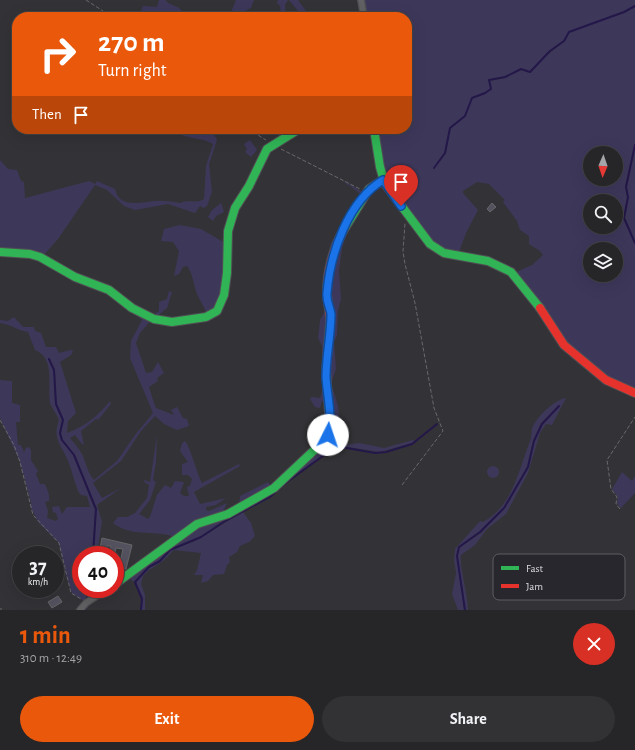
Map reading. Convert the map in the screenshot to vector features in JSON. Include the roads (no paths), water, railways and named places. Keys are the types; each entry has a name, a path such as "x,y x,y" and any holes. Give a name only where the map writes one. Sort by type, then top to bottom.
{"street":[{"path":"361,0 363,12"},
{"path":"0,252 30,254 40,257 75,277 110,290 132,308 154,319 172,322 206,317 216,311 224,295 228,273 228,231 232,216 249,186 263,154 272,144 289,134"},
{"path":"375,134 383,180 407,215 425,238 437,250 454,256 488,261 511,272 544,313 564,345 606,380 635,393"},
{"path":"124,577 197,524 228,514 274,488 325,440 330,426 326,370 331,313 327,293 332,259 342,233 366,193 383,180"},
{"path":"80,610 86,603 94,598"}],"waterway":[{"path":"434,168 445,153 450,128 465,116 472,98 491,89 489,80 505,77 521,69 530,72 550,51 564,41 569,32 624,12 635,6"},
{"path":"635,145 626,187 628,197 624,218 635,243"},
{"path":"49,359 54,370 56,404 63,420 60,433 62,440 74,455 96,509 94,546"},
{"path":"465,610 457,556 459,547 480,532 504,508 528,467 534,441 542,424 559,406"},
{"path":"141,610 142,599 135,582 149,567 160,561 170,550 201,537 225,521 271,496 287,482 331,450 341,447 375,453 386,452 412,444 437,424"},
{"path":"85,610 87,605"}]}
